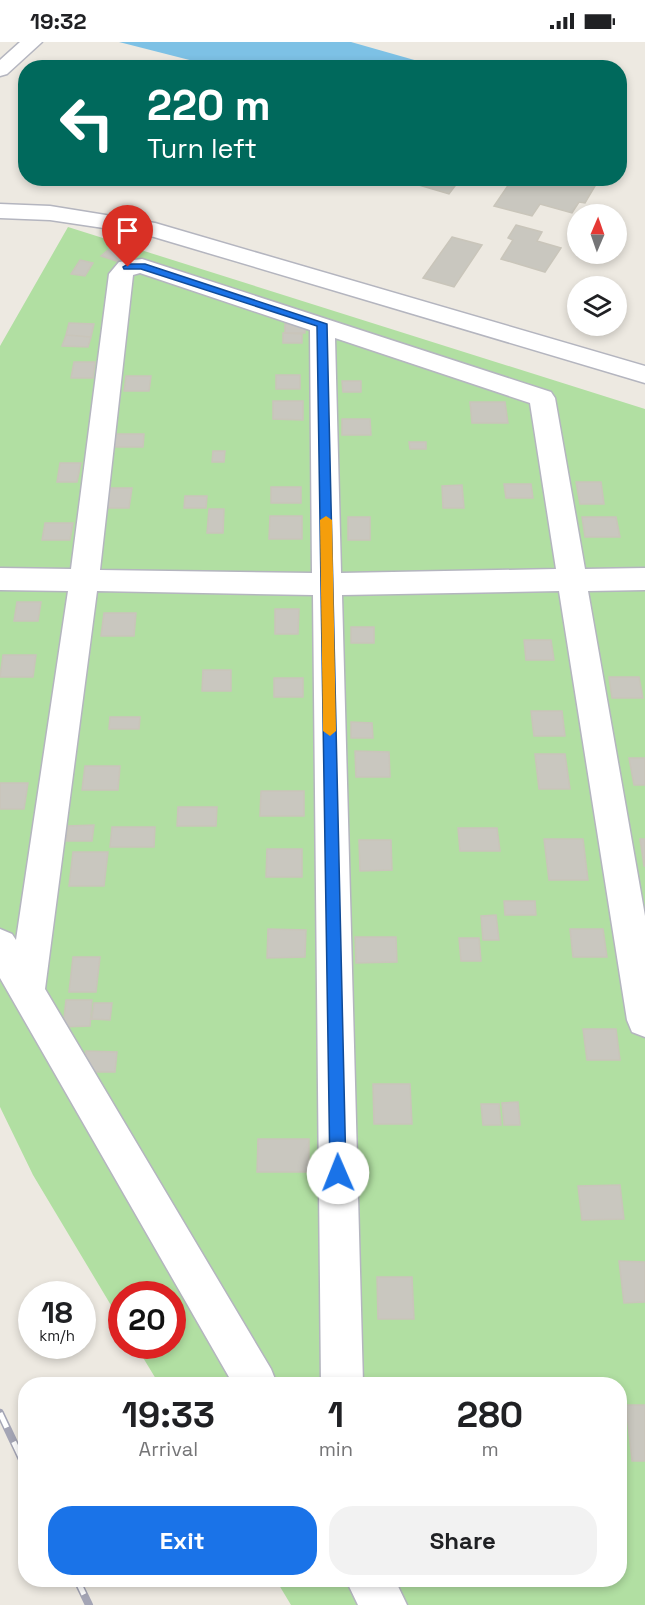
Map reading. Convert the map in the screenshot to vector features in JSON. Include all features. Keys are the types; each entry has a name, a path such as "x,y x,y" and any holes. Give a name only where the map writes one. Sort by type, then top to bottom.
{"lane":[{"path":"0,70 32,42"},
{"path":"0,211 62,214 147,228 645,375"},
{"path":"27,990 84,580 121,274 128,267 142,266 542,398 645,1020"},
{"path":"322,324 342,1377"},
{"path":"0,579 327,584 645,579"},
{"path":"0,945 252,1377"},
{"path":"373,1587 384,1605"}],"green space":[{"path":"68,227 645,409 645,1605 291,1605 280,1587 627,1587 627,1377 155,1377 144,1359 186,1359 186,1281 108,1281 108,1300 33,1175 0,1107 0,346"}],"water":[{"path":"119,42 351,42 414,60 190,60"}],"building":[{"path":"422,186 455,186 449,194"},
{"path":"508,186 595,186 585,203 567,204 567,212 540,204 532,216 494,206"},
{"path":"516,225 542,232 537,241 561,248 545,272 501,259 513,240 508,238"},
{"path":"452,237 482,245 454,287 423,278"},
{"path":"109,249 129,256 122,263 101,256"},
{"path":"80,260 93,263 85,276 71,274"},
{"path":"69,323 94,324 91,337 66,335"},
{"path":"285,324 305,324 305,333 285,333"},
{"path":"283,333 302,334 302,343 283,343"},
{"path":"66,335 91,337 88,347 62,346"},
{"path":"74,362 95,362 93,378 71,378"},
{"path":"276,375 300,375 300,389 276,389"},
{"path":"126,376 151,376 149,391 124,391"},
{"path":"342,381 361,381 361,392 343,392"},
{"path":"273,401 303,401 303,420 273,419"},
{"path":"470,402 505,402 508,423 472,423"},
{"path":"342,419 370,419 371,435 342,435"},
{"path":"116,434 144,434 143,447 114,447"},
{"path":"409,442 426,442 426,449 410,449"},
{"path":"213,451 225,451 224,462 212,462"},
{"path":"60,463 81,463 77,482 57,482"},
{"path":"576,482 601,482 604,504 580,504"},
{"path":"504,484 531,484 533,498 506,498"},
{"path":"462,485 464,508 443,508 442,486"},
{"path":"271,487 301,487 301,503 271,503"},
{"path":"108,488 132,488 129,508 106,508"},
{"path":"185,496 207,496 206,508 184,508"},
{"path":"209,509 224,509 223,533 207,533"},
{"path":"270,516 302,516 302,539 269,539"},
{"path":"348,517 370,517 370,540 348,540"},
{"path":"582,517 616,517 620,537 585,537"},
{"path":"45,523 73,523 70,540 42,540"},
{"path":"17,602 41,602 38,621 14,621"},
{"path":"275,609 299,609 298,634 275,634"},
{"path":"104,613 136,613 134,636 101,636"},
{"path":"351,627 374,627 374,643 351,643"},
{"path":"524,640 551,640 554,660 526,660"},
{"path":"3,655 36,655 33,677 0,677"},
{"path":"203,670 231,670 231,691 202,691"},
{"path":"609,677 639,677 643,698 612,698"},
{"path":"274,678 303,678 303,697 274,697"},
{"path":"531,711 562,711 565,736 534,736"},
{"path":"110,717 140,717 139,729 109,729"},
{"path":"351,722 372,723 373,738 351,738"},
{"path":"355,751 389,752 390,777 356,777"},
{"path":"535,754 565,754 570,789 539,789"},
{"path":"629,758 645,758 645,785 634,785"},
{"path":"85,766 120,766 118,790 82,790"},
{"path":"0,783 28,783 24,809 0,809"},
{"path":"261,791 304,791 304,816 260,816"},
{"path":"178,807 217,807 216,826 177,826"},
{"path":"94,825 92,841 66,841 68,826"},
{"path":"112,827 155,827 154,847 110,847"},
{"path":"458,828 497,828 500,851 460,851"},
{"path":"544,839 583,839 588,880 549,880"},
{"path":"640,839 645,839 645,866 644,866"},
{"path":"359,840 391,840 392,870 360,871"},
{"path":"267,849 302,849 302,877 266,877"},
{"path":"73,852 108,852 104,886 69,886"},
{"path":"504,901 535,901 536,915 505,915"},
{"path":"496,915 499,940 483,940 481,916"},
{"path":"268,929 306,930 305,957 267,958"},
{"path":"570,929 603,929 607,957 573,957"},
{"path":"355,937 396,937 397,962 356,963"},
{"path":"459,938 479,938 481,961 461,961"},
{"path":"73,957 100,957 96,992 69,992"},
{"path":"66,1000 92,1000 90,1026 63,1027"},
{"path":"94,1003 112,1003 110,1020 92,1019"},
{"path":"583,1029 616,1029 620,1060 587,1060"},
{"path":"86,1051 117,1052 115,1072 84,1072"},
{"path":"373,1084 410,1084 412,1124 374,1124"},
{"path":"518,1102 520,1125 504,1125 502,1103"},
{"path":"481,1104 499,1104 501,1125 483,1125"},
{"path":"258,1139 309,1139 309,1172 257,1172"},
{"path":"620,1185 624,1219 582,1220 578,1186"},
{"path":"619,1261 645,1262 645,1302 624,1303"},
{"path":"377,1277 412,1277 414,1319 378,1319"},
{"path":"627,1405 645,1405 645,1461 632,1461"}],"railway":[{"path":"0,1413 18,1451"},
{"path":"80,1587 89,1605"}],"slow traffic":[{"path":"326,520 330,731"}],"route":[{"path":"128,267 142,266 322,324 338,1173"}]}
